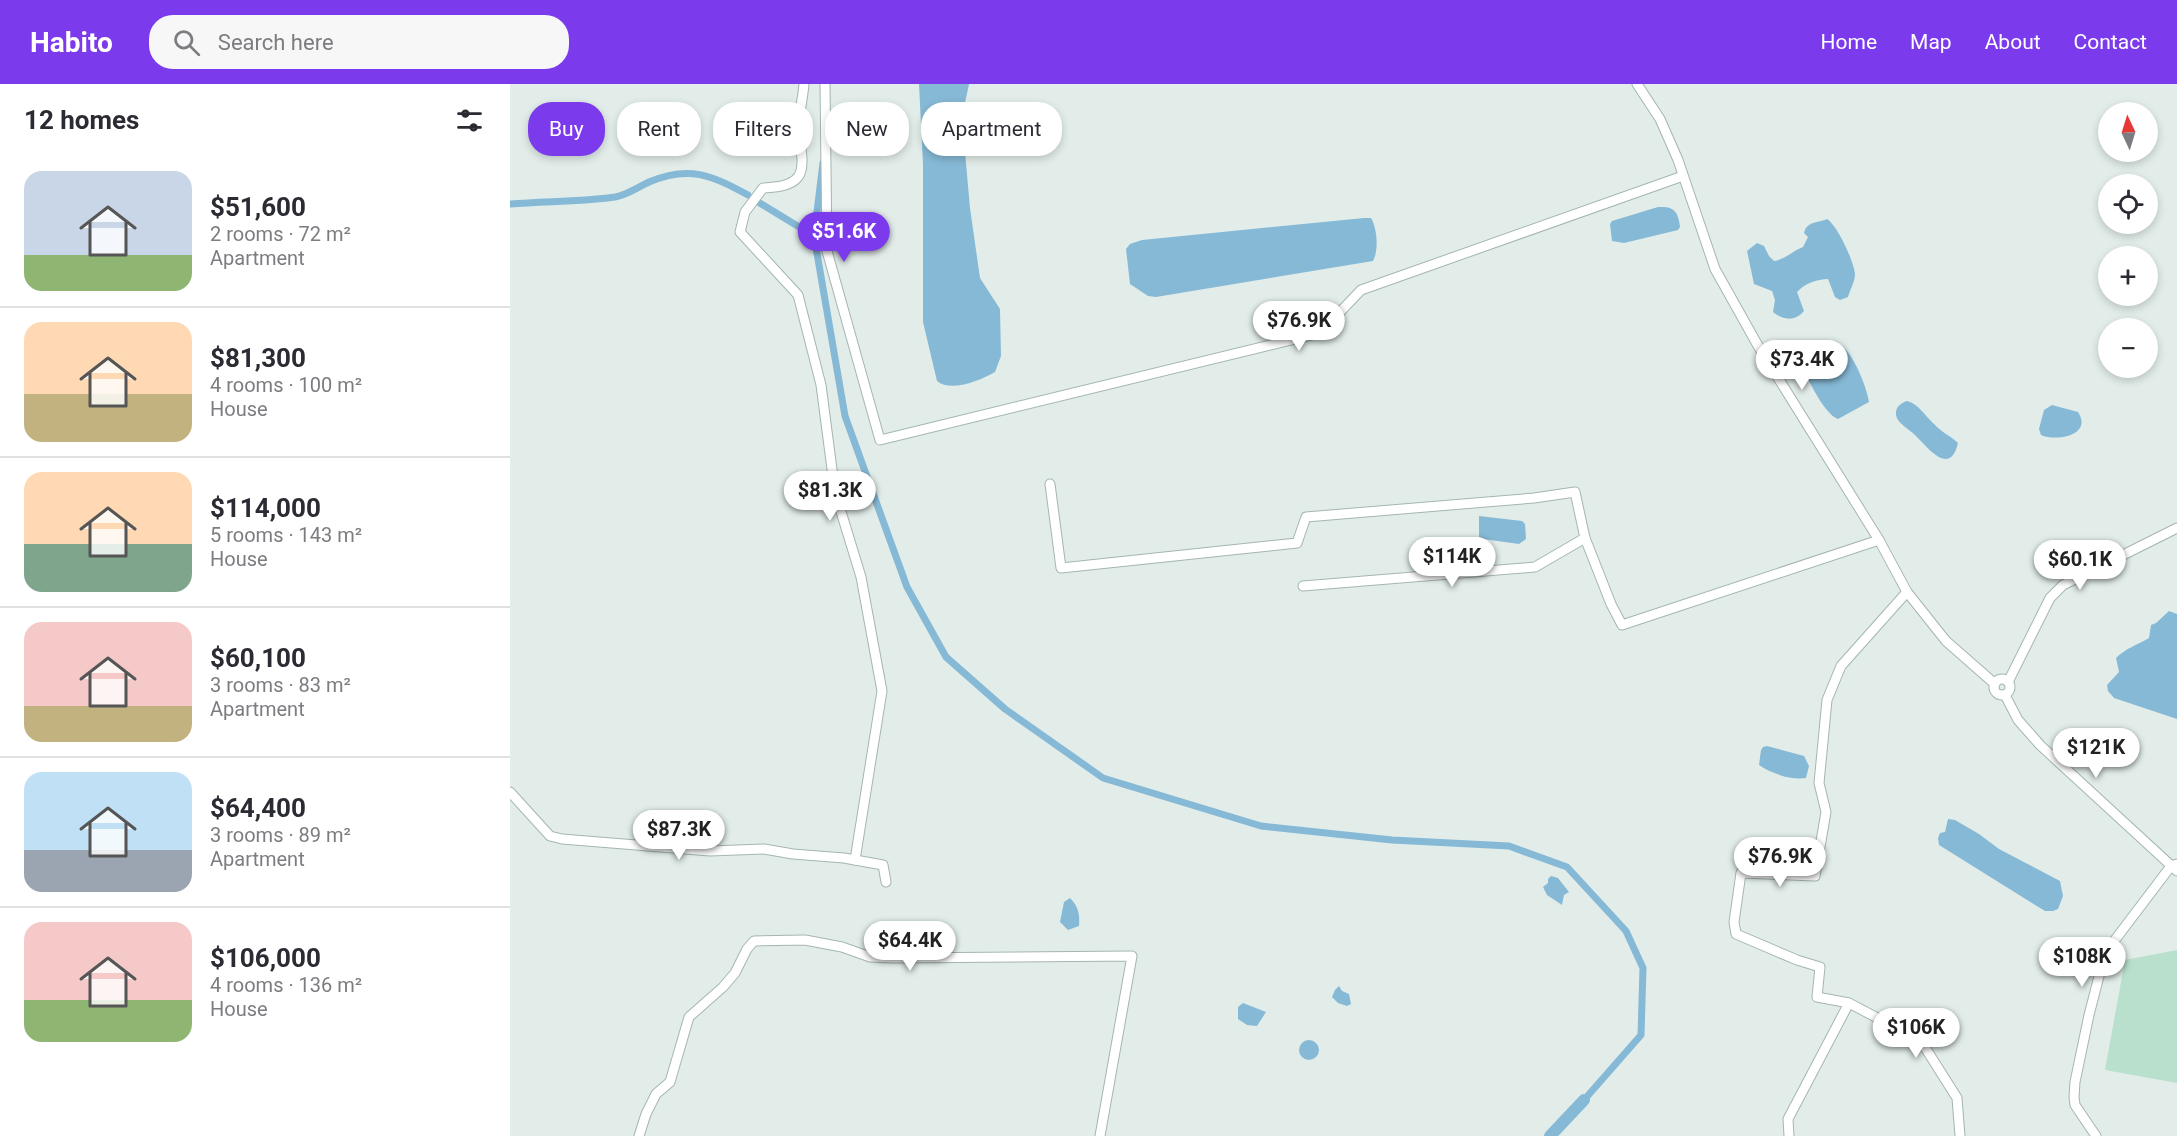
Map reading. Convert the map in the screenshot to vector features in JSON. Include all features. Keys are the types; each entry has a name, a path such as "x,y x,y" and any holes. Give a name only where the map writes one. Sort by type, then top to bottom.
{"street":[{"path":"804,84 798,126 800,175 793,182 763,188 745,212 740,232 798,294 821,385 835,492 861,577 882,691 855,860"},
{"path":"825,84 827,251 880,440 1320,333 1361,290 1683,176"},
{"path":"1636,84 1660,119 1683,176 1715,269 1763,354 1878,540 1907,592 1946,641 1995,684 1996,693 2005,695 2018,720 2040,745 2175,867 2104,953 2075,1082 2074,1097 2075,1105 2096,1136"},
{"path":"1050,484 1061,568 1297,543 1305,517 1534,498 1575,492 1585,538 1611,604 1622,625 1878,540"},
{"path":"2005,695 2010,690 2008,682 2050,598 2063,585 2177,528"},
{"path":"1303,586 1535,567 1585,538"},
{"path":"1907,592 1841,666 1827,700 1819,783 1826,812 1815,876 1741,873 1734,922 1736,934 1797,960 1820,967 1817,997 1849,1003 1921,1041 1957,1098 1960,1136"},
{"path":"1995,684 2000,680 2008,682"},
{"path":"510,792 550,836 562,839 710,851 764,849 855,860 883,865 886,882"},
{"path":"639,1136 656,1094 670,1082 689,1017 729,980 754,941 770,939 805,940 842,947 870,957 1132,956 1100,1136"},
{"path":"1789,1136 1788,1119 1849,1003"}],"green space":[{"path":"2177,950 2177,1083 2105,1070 2125,960"}],"water":[{"path":"919,84 969,84 965,102 921,102 921,124"},
{"path":"923,156 965,156 980,278 1000,309 1001,356 995,372 974,382 958,386 950,386 937,381 923,322"},
{"path":"1658,207 1668,207 1676,213 1680,227 1678,230 1624,243 1612,241 1610,224 1612,221"},
{"path":"1371,218 1375,227 1377,245 1373,261 1156,297 1148,296 1130,284 1126,249 1130,244 1142,240"},
{"path":"1827,219 1840,236 1854,268 1854,280 1848,297 1840,300 1835,297 1828,279 1815,281 1797,292 1804,311 1793,318 1780,317 1773,312 1775,300 1772,291 1754,284 1747,251 1757,243 1764,246 1774,261 1782,259 1803,247 1808,237 1804,233 1808,226"},
{"path":"1833,341 1839,343 1851,357 1861,376 1869,402 1838,419 1826,409 1814,391 1800,355 1817,345"},
{"path":"1907,401 1918,407 1937,427 1958,443 1950,458 1938,457 1899,421 1896,410"},
{"path":"2052,405 2078,412 2081,426 2077,431 2071,435 2056,438 2041,435 2039,429 2044,410"},
{"path":"1479,516 1522,521 1525,524 1526,539 1519,544 1483,539 1479,537"},
{"path":"2169,611 2177,614 2177,719 2114,698 2108,691 2107,685 2119,672 2116,658 2149,638 2151,625"},
{"path":"1767,746 1804,756 1809,766 1806,778 1782,776 1759,765 1761,750"},
{"path":"1948,819 1955,820 1999,849 2060,881 2063,896 2058,909 2045,911 1939,845 1938,838 1940,833 1945,832"},
{"path":"1551,876 1558,878 1569,892 1564,895 1562,905 1547,895 1543,887"},
{"path":"1070,898 1078,910 1079,926 1068,930 1060,922 1064,902"},
{"path":"940,930 946,932 947,947 934,945 934,936"},
{"path":"1339,986 1342,991 1349,994 1351,1004 1347,1006 1338,1003 1332,997"},
{"path":"1243,1003 1266,1012 1257,1026 1247,1025 1238,1019 1238,1007"},
{"path":"1309,1040 1316,1043 1319,1050 1316,1057 1309,1060 1302,1057 1299,1050 1302,1043"}],"waterway":[{"path":"823,163 814,236 845,416 907,587 946,657 1005,709 1103,778 1261,826 1392,840 1509,846 1567,867 1626,931 1643,968 1641,1035 1584,1100"},
{"path":"510,204 615,197 663,177 688,173 723,182 748,195"},
{"path":"758,202 814,236"},
{"path":"1550,1136 1584,1100"}]}
